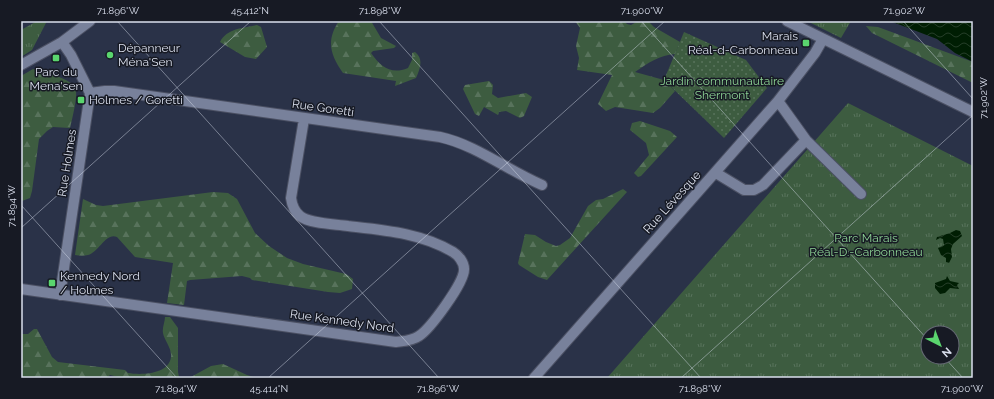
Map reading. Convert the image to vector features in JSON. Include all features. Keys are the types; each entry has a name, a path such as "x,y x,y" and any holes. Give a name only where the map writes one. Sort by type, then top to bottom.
{"street":[{"path":"21,65 62,42 90,21"},
{"path":"787,21 973,112"},
{"name":"Rue Lévesque","path":"534,378 778,101 815,53 823,39"},
{"path":"62,42 71,55 90,93"},
{"name":"Rue Goretti","path":"90,93 114,91 451,139 474,149 515,173 542,185"},
{"name":"Rue Holmes","path":"60,295 90,93"},
{"path":"778,101 806,140 861,194"},
{"name":"Rue Kennedy Nord","path":"21,289 396,342 413,340 431,325 439,315 458,285 464,269 463,264 454,253 429,241 414,236 314,222 301,217 295,210 291,198 304,118"},
{"path":"716,173 744,190 754,190 763,185 806,140"}],"green space":[{"path":"37,21 47,21 32,50 21,57 21,30"},
{"path":"339,21 371,21 381,38 396,46 394,48 373,51 371,53 383,66 391,70 396,71 408,68 412,60 412,53 415,52 420,58 420,68 416,78 395,86 396,81 343,73 335,60 331,47 332,35"},
{"path":"575,21 624,21 631,25 638,21 648,21 654,27 680,42 675,54 659,58 635,72 664,80 675,91 660,108 653,113 615,107 606,111 598,104 612,75 577,70 579,58 576,46 580,28"},
{"path":"807,21 851,21 841,38"},
{"path":"257,25 261,27 267,47 256,59 245,57 220,42 223,37 231,31"},
{"path":"866,26 878,27 973,62 973,83 872,33"},
{"name":"Jardin communautaire Shermont","path":"684,32 746,60 767,88 724,138 664,80"},
{"path":"33,69 65,79 74,86 76,91 76,99 70,128 53,127 39,139 32,191 30,198 22,201 21,76"},
{"path":"489,81 493,85 492,94 498,98 526,93 532,97 524,116 520,118 506,111 499,112 498,115 484,107 479,116 475,114 463,89 465,85"},
{"name":"Parc Marais Réal-D.-Carbonneau","path":"848,103 973,166 973,378 607,378"},
{"path":"640,121 670,131 677,137 641,176 638,177 634,173 649,155 646,143 630,130 632,123"},
{"path":"623,189 627,192 547,280 538,277 519,265 518,263 525,234 535,235 556,246 560,245 570,238 588,206 596,200 603,199"},
{"path":"213,192 228,193 237,199 255,233 269,246 287,258 303,264 346,274 353,279 352,289 340,293 328,292 252,280 242,276 187,281 184,305 167,303 173,263 135,257 117,237 113,236 109,237 96,250 88,255 75,255 83,199 96,205 103,206"},
{"path":"165,317 170,317 178,328 178,372 179,377 181,378 122,378 110,375 107,378 21,377 21,334 28,334 34,329 37,329 52,357 58,362 125,370 128,373 133,374 146,374 160,370 169,363 171,357 170,350 163,333"},
{"path":"223,364 257,378 189,378 211,366"}],"water":[{"path":"890,21 973,21 973,62 955,53 937,39"},
{"path":"956,230 960,231 962,236 953,244 951,249 952,257 949,263 946,262 946,258 941,255 938,248 944,245 943,239 940,238 936,240 937,237"},
{"path":"947,276 950,281 959,283 957,285 959,289 950,288 945,293 940,294 935,288 935,283 946,279"}],"place":[{"name":"Marais Réal-d-Carbonneau","path":"806,43"},
{"name":"Dépanneur Ména'Sen","path":"110,55"},
{"name":"Parc du Mena'sen","path":"56,58"},
{"name":"Holmes / Goretti","path":"81,100"},
{"name":"Kennedy Nord / Holmes","path":"52,283"}]}
